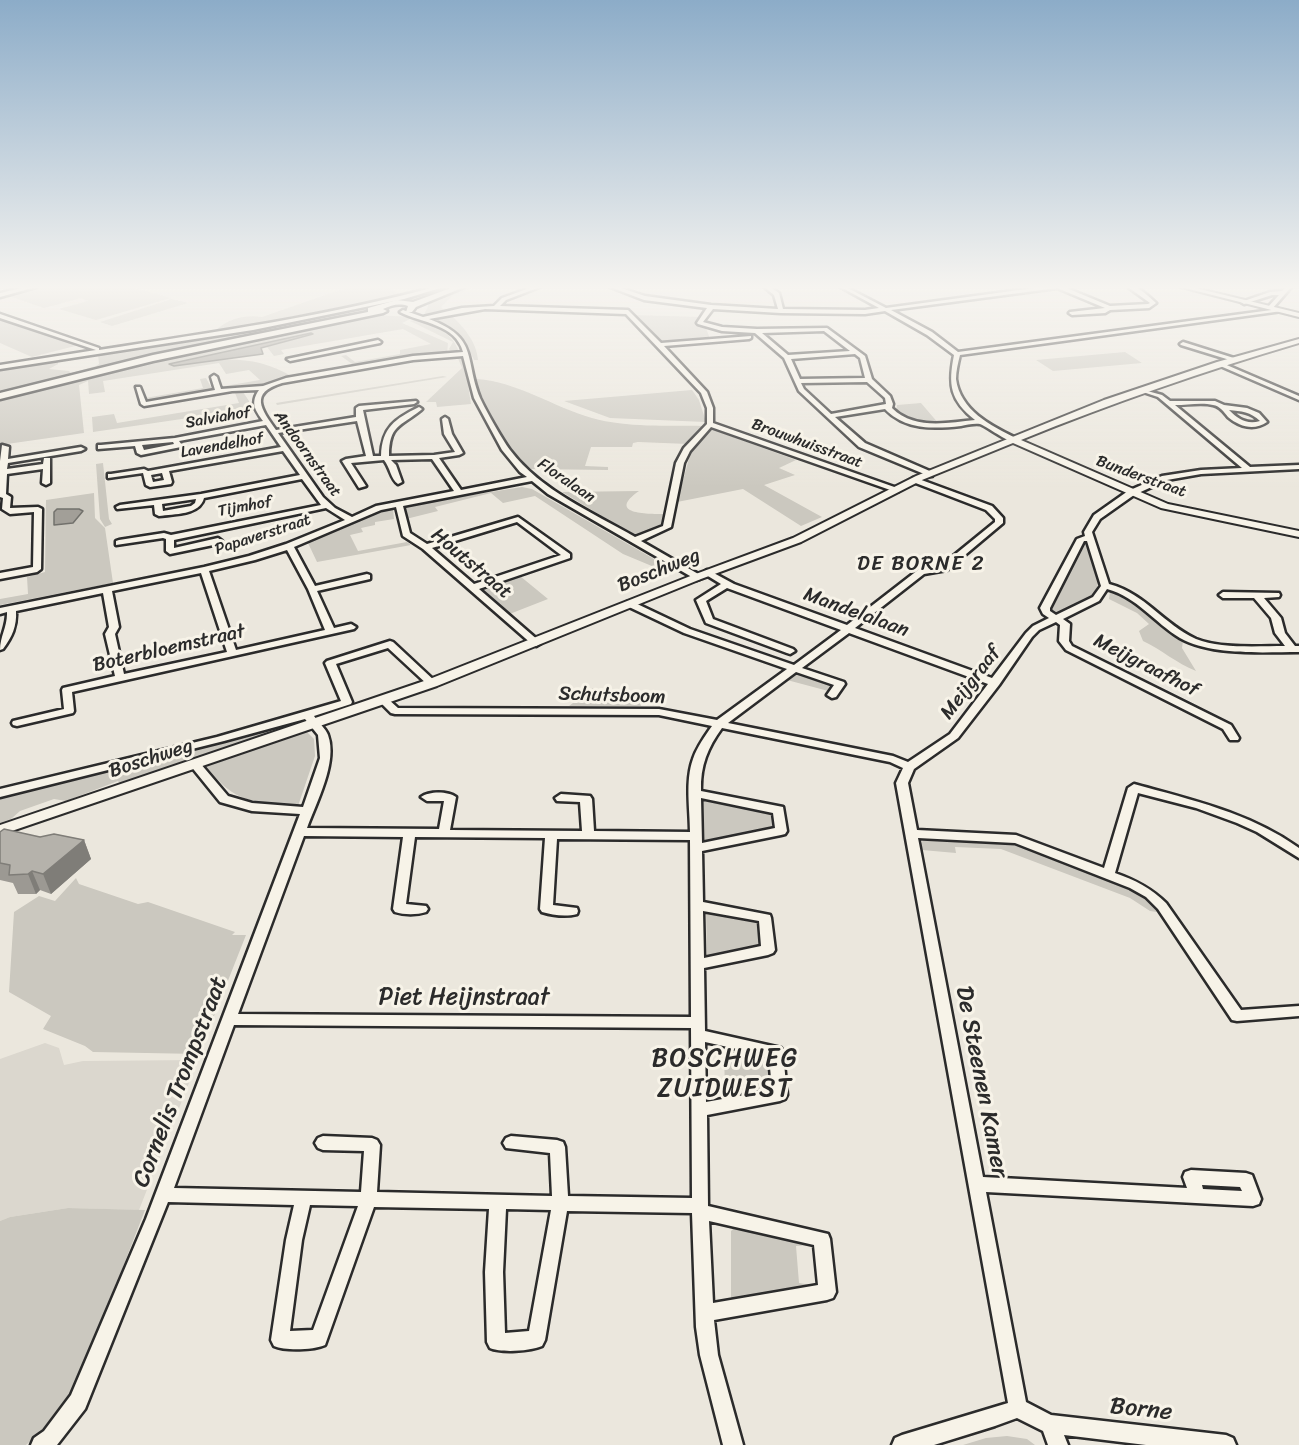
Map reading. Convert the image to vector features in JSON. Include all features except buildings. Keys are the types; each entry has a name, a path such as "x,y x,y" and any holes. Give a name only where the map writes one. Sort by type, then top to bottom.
{"main road":[{"path":"0,396 178,352"}],"street":[{"path":"0,367 91,352"},
{"path":"290,359 323,352"},
{"path":"332,352 337,357"},
{"path":"635,540 667,527 680,463 687,450 710,424 710,408 704,392 665,352"},
{"path":"782,352 787,357 801,390 862,445 929,474"},
{"path":"787,357 851,352"},
{"path":"858,352 863,357 869,380 888,397 891,412 916,425 980,422"},
{"path":"969,352 957,354 953,378 955,391 980,422 1013,440"},
{"path":"1210,352 1235,360"},
{"name":"Boschweg","path":"0,793 384,700 797,540 896,489 1013,440 1142,390 1260,352"},
{"name":"Andoornstraat","path":"350,519 326,506 266,423 256,404 263,388 277,381 352,368 413,358 466,354"},
{"name":"Floralaan","path":"466,354 473,389 480,404 506,450 532,478 551,492 635,540 702,575"},
{"path":"345,363 352,368"},
{"path":"1220,364 1299,399"},
{"path":"214,377 219,391"},
{"path":"797,381 869,380"},
{"path":"138,388 145,406 219,391 263,388"},
{"path":"1142,390 1160,396 1249,470"},
{"path":"1168,403 1215,403 1223,407 1239,423 1258,425 1264,422 1257,414 1245,409 1223,407"},
{"path":"370,458 359,408 416,405 392,426 385,447 385,457 392,465 398,482"},
{"path":"829,416 889,406"},
{"path":"274,432 360,419"},
{"path":"362,486 346,461 385,457 434,457 459,453 448,434 445,419"},
{"name":"Salviahof","path":"101,447 175,440 266,423"},
{"name":"Brouwhuisstraat","path":"710,424 896,489"},
{"name":"Bunderstraat","path":"1013,440 1165,506 1299,534"},
{"path":"0,576 38,569 38,508 10,512 6,509 7,497 1,495 5,472 3,462 5,447"},
{"name":"Lavendelhof","path":"111,476 144,471 147,473 284,448"},
{"path":"3,462 81,449"},
{"path":"46,483 47,456"},
{"path":"434,457 459,492"},
{"path":"5,472 47,466"},
{"path":"1295,649 1196,643 1127,592 1105,586 1089,538 1090,526 1095,518 1131,493 1175,476 1299,467"},
{"name":"Lavendelhof","path":"147,473 150,485 168,482 165,470"},
{"path":"120,507 201,496 305,476"},
{"name":"Papaverstraat","path":"0,611 204,570 289,546 350,519 399,504 532,478"},
{"path":"733,1445 709,1355 704,1313 695,842 698,760 719,724 847,630 921,572 944,568 999,523 999,518 989,508 916,480"},
{"name":"Houtstraat","path":"399,504 406,534 426,547 536,643"},
{"name":"Tijmhof","path":"119,543 164,535 170,538 326,506"},
{"path":"426,547 518,519 567,556 472,588"},
{"name":"Tijmhof","path":"170,538 170,551 218,541"},
{"path":"1058,618 1046,612 1045,608 1081,539 1089,538"},
{"path":"289,546 331,632"},
{"path":"204,570 232,653"},
{"name":"Mandelalaan","path":"702,575 995,683"},
{"path":"312,589 367,577"},
{"path":"727,584 702,600 709,621 790,651"},
{"name":"Meijgraaf","path":"909,767 954,736 1029,634 1036,628 1096,599 1105,586"},
{"path":"107,590 114,627 110,634 120,678"},
{"path":"1222,595 1276,595"},
{"path":"1257,595 1276,618 1280,633 1295,649"},
{"path":"630,604 687,631 840,684 832,695"},
{"path":"0,647 7,638 13,620 11,609"},
{"name":"Meijgraafhof","path":"1058,618 1065,624 1064,641 1069,648 1227,727 1234,738"},
{"name":"Boterbloemstraat","path":"17,723 69,711 67,690 351,627"},
{"path":"310,719 347,702 330,663 390,645 432,683"},
{"name":"Schutsboom","path":"384,700 395,711 659,712 894,759 909,767"},
{"name":"Boschweg","path":"0,830 196,765 310,719"},
{"name":"Cornelis Trompstraat","path":"41,1445 51,1438 78,1402 154,1219 300,831 325,758 323,735 310,719"},
{"path":"196,765 224,799 252,807 305,812"},
{"name":"De Steenen Kamer","path":"909,767 902,783 1018,1408"},
{"path":"1108,874 1134,788 1257,825 1299,854"},
{"path":"300,831 588,834 695,842 781,831 779,810 695,793"},
{"path":"427,797 450,797 444,832"},
{"path":"561,798 586,799 588,834"},
{"path":"410,832 399,909 422,909"},
{"path":"911,834 1016,839 1108,874 1150,894 1162,906 1237,1016 1299,1011"},
{"path":"551,835 546,909 572,911"},
{"path":"696,905 765,918 768,950 697,964"},
{"name":"Piet Heijnstraat","path":"229,1019 699,1029 776,1052 780,1095 699,1110"},
{"path":"304,1198 294,1239 280,1340 320,1339 369,1199 372,1145 323,1143"},
{"path":"498,1202 494,1272 496,1342 536,1340 560,1203 556,1147 511,1143"},
{"path":"977,1184 1197,1195"},
{"path":"162,1195 560,1203 701,1209 822,1239 826,1292 704,1313"},
{"path":"902,1445 995,1418 1018,1408"},
{"name":"Borne","path":"1018,1408 1050,1424 1226,1445"},
{"path":"1050,1424 1058,1445"}],"shaded area":[{"path":"22,352 50,352 32,357"},
{"path":"173,352 0,394 0,369 58,359 58,364 49,369 71,373 99,364 98,354"},
{"path":"194,352 222,352 169,364 174,366 220,360 249,361 278,369 293,377 275,380 258,387 221,390 219,387 260,380 249,370 226,374 219,363 103,381 105,392 89,394 88,381 79,385 84,433 0,445 0,397 100,372"},
{"path":"222,352 263,354 174,366 169,364"},
{"path":"271,352 284,354 274,356"},
{"path":"447,352 355,366 341,356 346,355 355,362 400,354"},
{"path":"470,352 477,352 478,360 474,360"},
{"path":"1126,352 1142,363 1053,371 1036,360"},
{"path":"457,356 462,358 465,366 471,404 437,407 436,402 426,402 462,368"},
{"path":"443,376 447,377 277,405 276,403"},
{"path":"206,378 212,389 209,392 148,402 145,398 203,388 200,379"},
{"path":"477,379 507,385 578,413 605,421 647,425 703,426 688,444 638,442 633,443 632,447 591,447 585,466 608,467 608,470 531,469 495,428 482,404"},
{"path":"692,390 699,400 706,422 610,418 564,401"},
{"path":"243,392 249,401 250,409 93,432 92,417 114,414 117,423 239,403 235,393"},
{"path":"921,403 939,424 916,423 896,413 897,405"},
{"path":"711,429 796,460 779,468 795,475 764,485 822,517 801,526 743,489 677,502 690,455"},
{"path":"103,463 109,519 112,524 105,527 100,519 96,464"},
{"path":"522,487 532,489 675,571 671,574 623,554 535,496 503,503 491,493 435,507 438,511 406,519 404,506"},
{"path":"639,491 630,499 627,504 628,508 640,513 664,514 660,528 642,536 635,536 562,492"},
{"path":"94,493 95,518 105,528 113,583 0,605 0,599 28,594 27,577 45,572 46,500"},
{"path":"57,509 83,511 73,523 54,525 54,512"},
{"path":"393,509 394,519 375,522 375,525 361,528 363,532 350,535 358,551 407,542 411,545 317,562 308,543 365,517"},
{"path":"1082,543 1085,543 1096,572 1097,587 1087,599 1058,612 1052,612 1048,609"},
{"path":"520,576 548,599 507,615 478,590"},
{"path":"1110,591 1124,596 1183,641 1182,648 1196,671 1143,641 1139,631 1149,624 1137,613 1109,599"},
{"path":"795,672 838,687 832,692 787,680"},
{"path":"593,688 640,703 641,706 569,706"},
{"path":"296,721 298,725 121,785 118,781 66,801 54,799 20,811 11,819 0,823 0,797 185,752"},
{"path":"306,731 314,739 315,756 298,806 246,799 227,788 206,766"},
{"path":"702,799 774,813 774,828 702,842"},
{"path":"923,840 1015,845 1139,892 1146,896 1157,912 1150,911 1130,898 1001,849 955,847 956,853 922,850"},
{"path":"76,878 79,884 138,904 148,902 235,932 232,935 246,935 199,1054 93,1052 85,1046 43,1029 51,1016 9,992 14,912 39,896 55,901"},
{"path":"706,911 758,920 759,947 707,957"},
{"path":"45,1043 59,1048 64,1065 83,1061 198,1060 139,1210 68,1208 10,1217 0,1221 0,1059"},
{"path":"724,1046 768,1055 770,1087 725,1097"},
{"path":"68,1208 145,1210 80,1378 74,1388 50,1422 26,1445 0,1445 0,1221 10,1217"},
{"path":"737,1225 810,1240 811,1245 796,1246 799,1283 817,1286 740,1303 731,1299 731,1231"},
{"path":"1007,1436 1027,1439 1035,1445 963,1445 986,1438"}],"district":[{"name":"DE BORNE 2","path":"921,565"},
{"name":"BOSCHWEG ZUIDWEST","path":"725,1074"}]}
